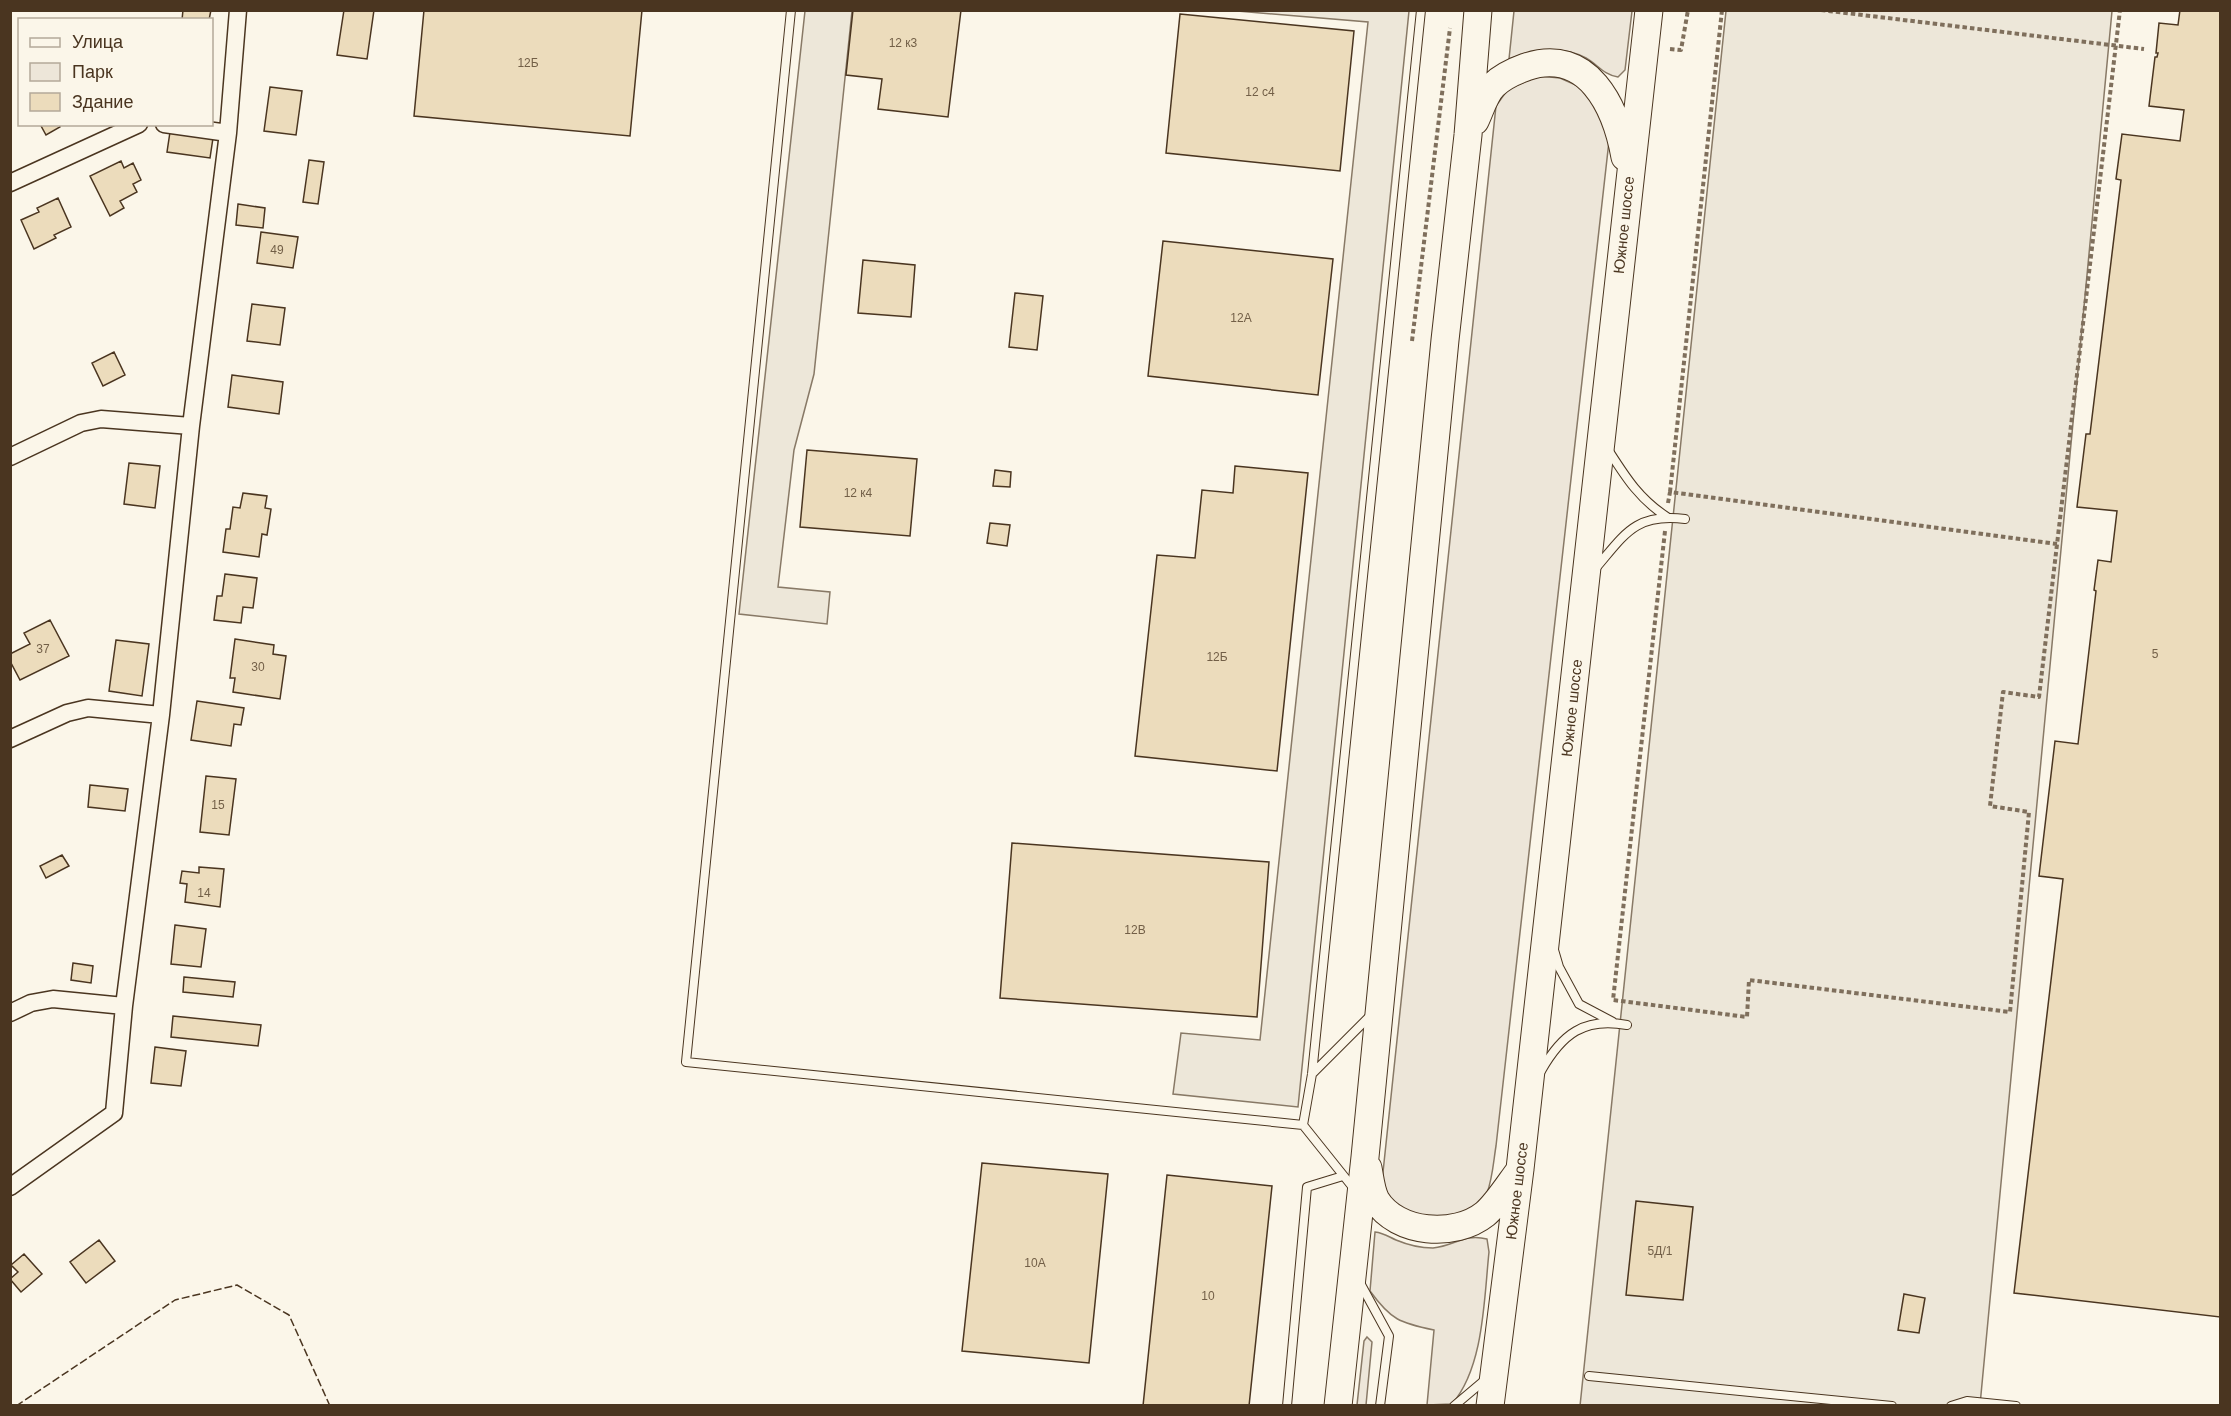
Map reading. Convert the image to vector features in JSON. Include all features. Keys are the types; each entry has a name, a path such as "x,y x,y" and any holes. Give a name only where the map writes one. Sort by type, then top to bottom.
{"main road":[{"path":"1478,10 1468,135 1445,340 1365,1157 1375,1199 1391,1217 1413,1226 1435,1229 1456,1227 1485,1214 1520,1169"},
{"name":"Южное шоссе","path":"1490,1406 1549,918 1648,10"},
{"path":"1468,135 1492,86 1514,71 1537,63 1558,64 1580,71 1599,88 1613,113 1622,137 1629,179"},
{"path":"1338,1406 1353,1270 1352,1186 1365,1157"}],"street":[{"path":"10,1188 114,1113 124,1006 160,715 191,426 228,133 238,10"},
{"path":"10,183 136,126"},
{"path":"178,126 228,133"},
{"path":"10,457 81,423 101,419 191,426"},
{"path":"10,739 67,713 88,708 160,715"},
{"path":"10,1013 31,1003 53,999 124,1006"}],"lane":[{"path":"791,10 686,1062 1303,1125 1352,1186"},
{"path":"1303,1125 1312,1074 1421,10"},
{"path":"1601,438 1634,490 1653,508 1667,517"},
{"path":"1587,579 1628,530 1645,520 1667,517 1685,519"},
{"path":"1549,918 1553,947 1559,967 1579,1004 1613,1023"},
{"path":"1312,1074 1379,1008"},
{"path":"1529,1092 1549,1056 1577,1029 1588,1025 1613,1023 1627,1025"},
{"path":"1287,1406 1307,1187 1352,1186"},
{"path":"1353,1270 1389,1336 1380,1406"},
{"path":"1454,1406 1495,1371"},
{"path":"1589,1376 1892,1406"},
{"path":"1951,1406 1967,1401 2016,1406"}],"path":[{"path":"1670,49 1681,50 1688,10"},
{"path":"1722,10 1613,1000 1747,1017 1749,980 2010,1012 2029,812 1990,806 2003,692 2039,697 2120,10"},
{"path":"1821,10 2144,50"},
{"path":"1412,341 1450,28"},
{"path":"1670,492 2057,544"}],"green space":[{"path":"1514,11 1632,11 1625,70 1618,77 1613,76 1586,58 1557,50 1538,51 1509,59"},
{"path":"1539,76 1560,78 1587,90 1606,115 1609,141 1492,1176 1485,1197 1473,1212 1451,1219 1411,1222 1381,1191 1496,106 1508,89"},
{"path":"1375,1232 1405,1243 1428,1248 1441,1247 1472,1238 1487,1239 1489,1252 1481,1332 1471,1371 1463,1389 1452,1404 1427,1405 1434,1330 1397,1319 1370,1291"},
{"path":"1367,1337 1372,1342 1366,1405 1357,1405 1364,1341"}],"shaded area":[{"path":"805,11 852,11 814,374 794,450 778,587 830,592 827,624 739,614"},
{"path":"1237,11 1409,11 1298,1107 1173,1094 1181,1033 1260,1040 1368,22"},
{"path":"1726,11 2112,11 1980,1405 1580,1406"}],"building":[{"path":"183,10 211,10 209,18 182,18"},
{"path":"344,10 374,10 367,59 337,55"},
{"path":"424,10 642,10 630,136 414,116"},
{"path":"853,10 961,10 948,117 878,109 882,79 846,75"},
{"path":"2180,10 2220,10 2220,1317 2014,1293 2063,879 2039,876 2055,741 2078,744 2098,560 2111,562 2117,511 2077,507 2086,434 2090,434 2121,180 2116,179 2122,134 2180,141 2184,110 2149,106 2155,57 2158,53 2156,53 2159,23 2178,25"},
{"path":"1180,14 1354,31 1340,171 1166,153"},
{"path":"270,87 302,91 296,135 264,131"},
{"path":"41,126 60,126 60,127 46,135"},
{"path":"170,132 213,138 210,158 167,152"},
{"path":"309,160 324,162 318,204 303,202"},
{"path":"121,161 124,168 133,163 141,180 133,184 137,192 120,201 124,208 110,216 90,176"},
{"path":"58,198 71,227 54,235 56,238 34,249 21,220 39,212 37,208"},
{"path":"238,204 265,208 263,228 236,225"},
{"path":"261,232 298,237 293,268 257,263"},
{"path":"1163,241 1333,259 1318,395 1148,376"},
{"path":"863,260 915,265 911,317 858,313"},
{"path":"1015,293 1043,296 1037,350 1009,347"},
{"path":"252,304 285,308 280,345 247,341"},
{"path":"114,352 125,375 103,386 92,363"},
{"path":"232,375 283,382 279,414 228,407"},
{"path":"807,450 917,459 910,536 800,527"},
{"path":"129,463 160,466 155,508 124,504"},
{"path":"1235,466 1308,473 1277,771 1135,756 1157,555 1195,558 1202,490 1233,493"},
{"path":"995,470 1011,472 1010,487 993,486"},
{"path":"243,493 267,496 265,508 271,509 267,535 262,534 259,557 223,552 226,529 230,529 233,507 240,508"},
{"path":"990,523 1010,525 1007,546 987,543"},
{"path":"225,574 257,578 253,608 243,607 241,623 214,620 217,596 222,596"},
{"path":"50,620 69,656 20,680 10,661 10,654 30,644 24,633"},
{"path":"235,639 274,645 273,654 286,656 280,699 233,692 235,678 230,678"},
{"path":"116,640 149,644 142,696 109,691"},
{"path":"197,701 244,708 241,725 234,724 231,746 191,740"},
{"path":"206,776 236,779 229,835 200,832"},
{"path":"90,785 128,789 125,811 88,807"},
{"path":"1012,843 1269,862 1257,1017 1000,998"},
{"path":"62,855 69,866 46,878 40,866"},
{"path":"199,867 224,869 220,907 185,902 187,884 180,883 182,871 199,873"},
{"path":"175,925 206,929 201,967 171,964"},
{"path":"73,963 93,966 91,983 71,980"},
{"path":"184,977 235,982 233,997 183,992"},
{"path":"173,1016 261,1025 258,1046 171,1037"},
{"path":"155,1047 186,1051 181,1086 151,1083"},
{"path":"982,1163 1108,1174 1089,1363 962,1351"},
{"path":"1167,1175 1272,1186 1249,1406 1143,1406"},
{"path":"1636,1201 1693,1207 1683,1300 1626,1295"},
{"path":"99,1240 115,1261 86,1283 70,1262"},
{"path":"24,1254 42,1274 21,1292 10,1279 18,1272 11,1265"},
{"path":"1904,1294 1925,1298 1919,1333 1898,1330"}],"fence":[{"path":"16,1406 175,1300 237,1285 289,1315 330,1406"}]}
